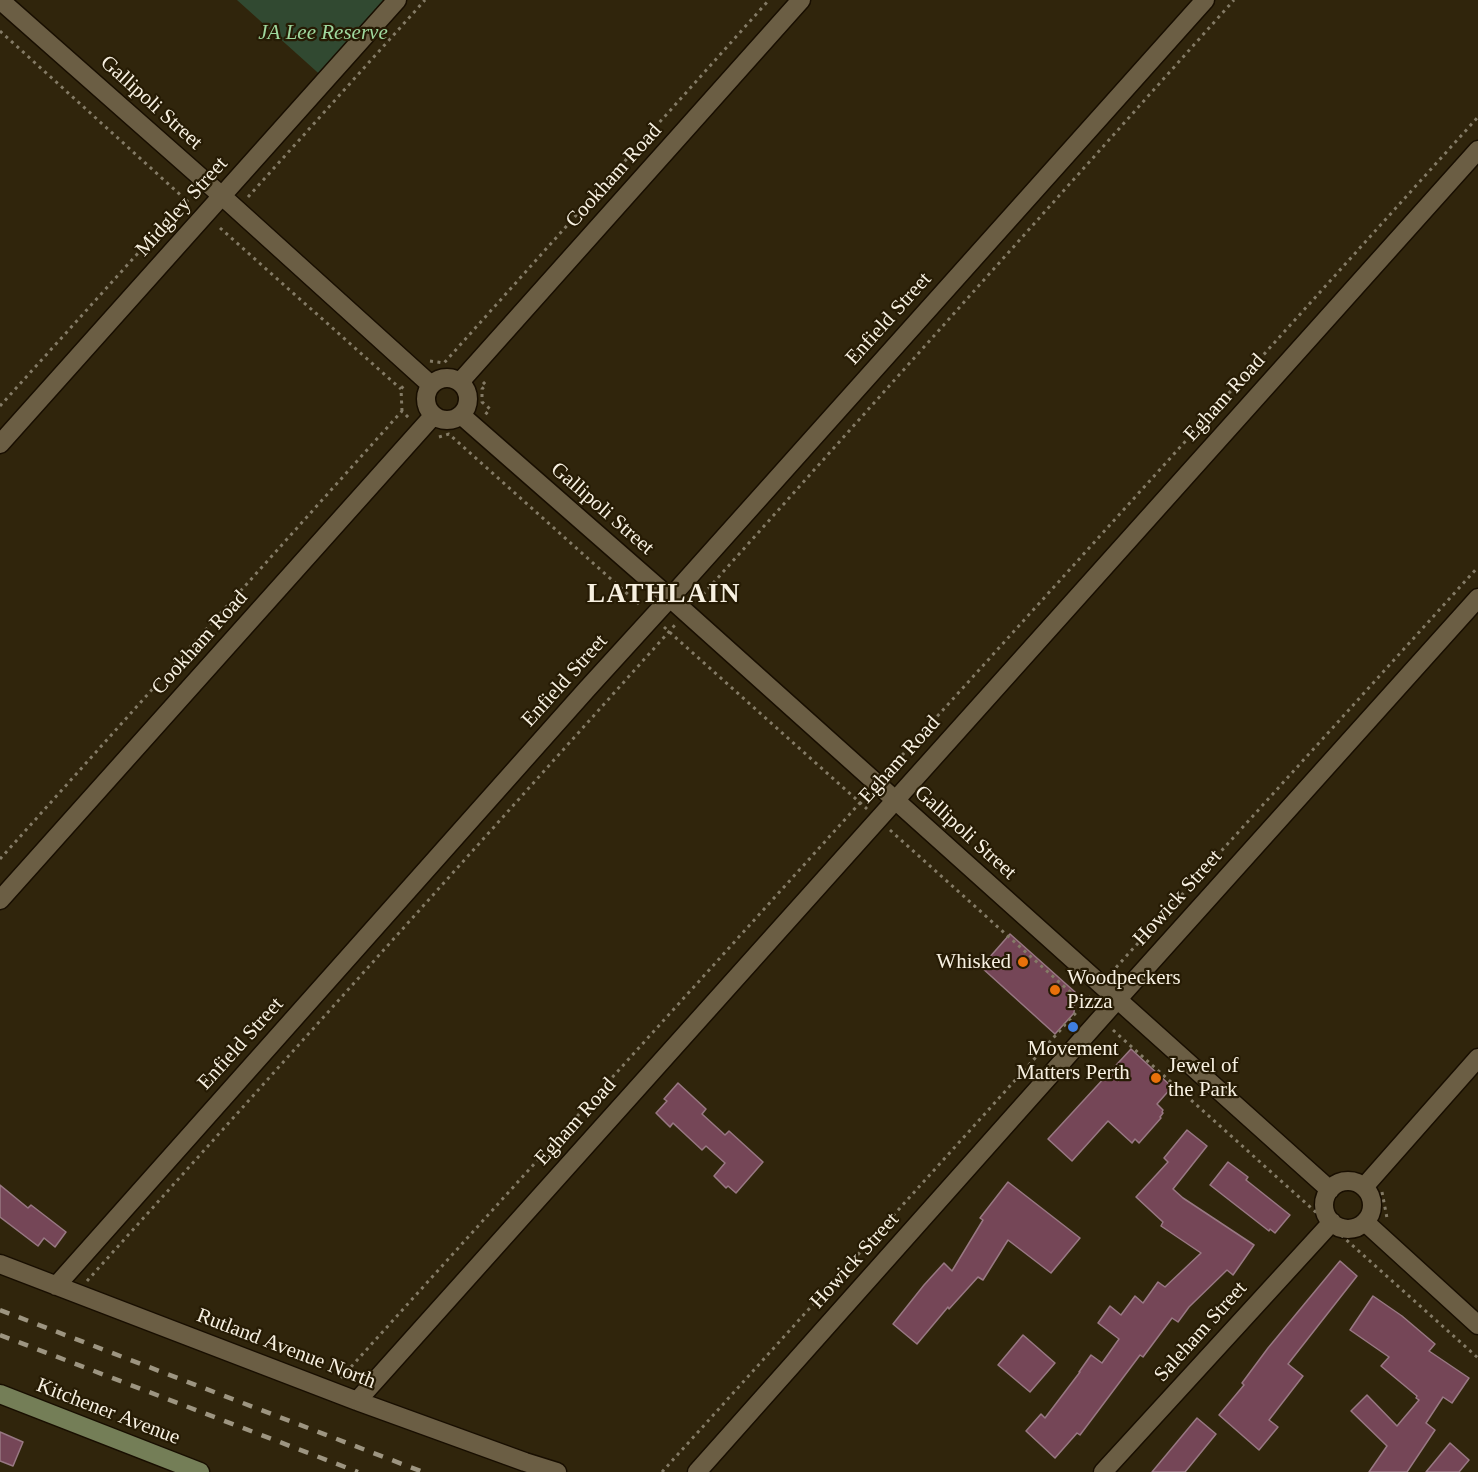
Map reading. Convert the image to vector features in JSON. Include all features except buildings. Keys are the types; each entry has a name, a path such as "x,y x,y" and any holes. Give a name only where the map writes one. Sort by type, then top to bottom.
{"street":[{"name":"Gallipoli Street","path":"0,0 431,385"},
{"name":"Midgley Street","path":"0,444 397,0"},
{"name":"Cookham Road","path":"465,376 801,0"},
{"name":"Enfield Street","path":"56,1286 1204,0"},
{"name":"Egham Road","path":"357,1401 1478,150"},
{"path":"465,376 468,421 439,419 428,423 429,411 425,398 431,385 442,379 465,376"},
{"name":"Gallipoli Street","path":"468,421 670,598 1329,1190"},
{"name":"Cookham Road","path":"0,900 428,423"},
{"name":"Howick Street","path":"697,1472 1478,598"},
{"path":"1369,1181 1372,1204 1365,1222 1348,1229 1331,1223 1324,1206 1329,1190 1346,1181 1369,1181 1478,1058"},
{"path":"1365,1222 1478,1325"},
{"name":"Saleham Street","path":"1104,1472 1331,1223"},
{"name":"Rutland Avenue North","path":"0,1264 357,1401 557,1472"},
{"name":"Kitchener Avenue","path":"0,1394 200,1472"}],"path":[{"path":"0,859 402,411 401,389 416,372 427,360 444,363 454,353 770,0"},
{"path":"84,1285 1234,0"},
{"path":"0,31 186,200"},
{"path":"337,1382 1478,117"},
{"path":"220,228 401,389"},
{"path":"454,353 465,376 486,385 482,389 482,402 490,409 468,421"},
{"path":"402,411 428,423 432,438 449,434 1100,1019 1331,1223 1478,1358"},
{"path":"662,1472 1478,567"},
{"path":"1369,1181 1385,1185 1382,1190 1387,1223"}],"green space":[{"name":"JA Lee Reserve","path":"237,0 397,0 326,80"}],"railway":[{"path":"0,1310 423,1472"},
{"path":"0,1335 358,1472"}],"place":[{"name":"Whisked","path":"1023,962"},
{"name":"Woodpeckers Pizza","path":"1055,990"},
{"name":"Movement Matters Perth","path":"1073,1027"},
{"name":"Jewel of the Park","path":"1156,1078"}],"district":[{"name":"LATHLAIN","path":"664,595"}]}
